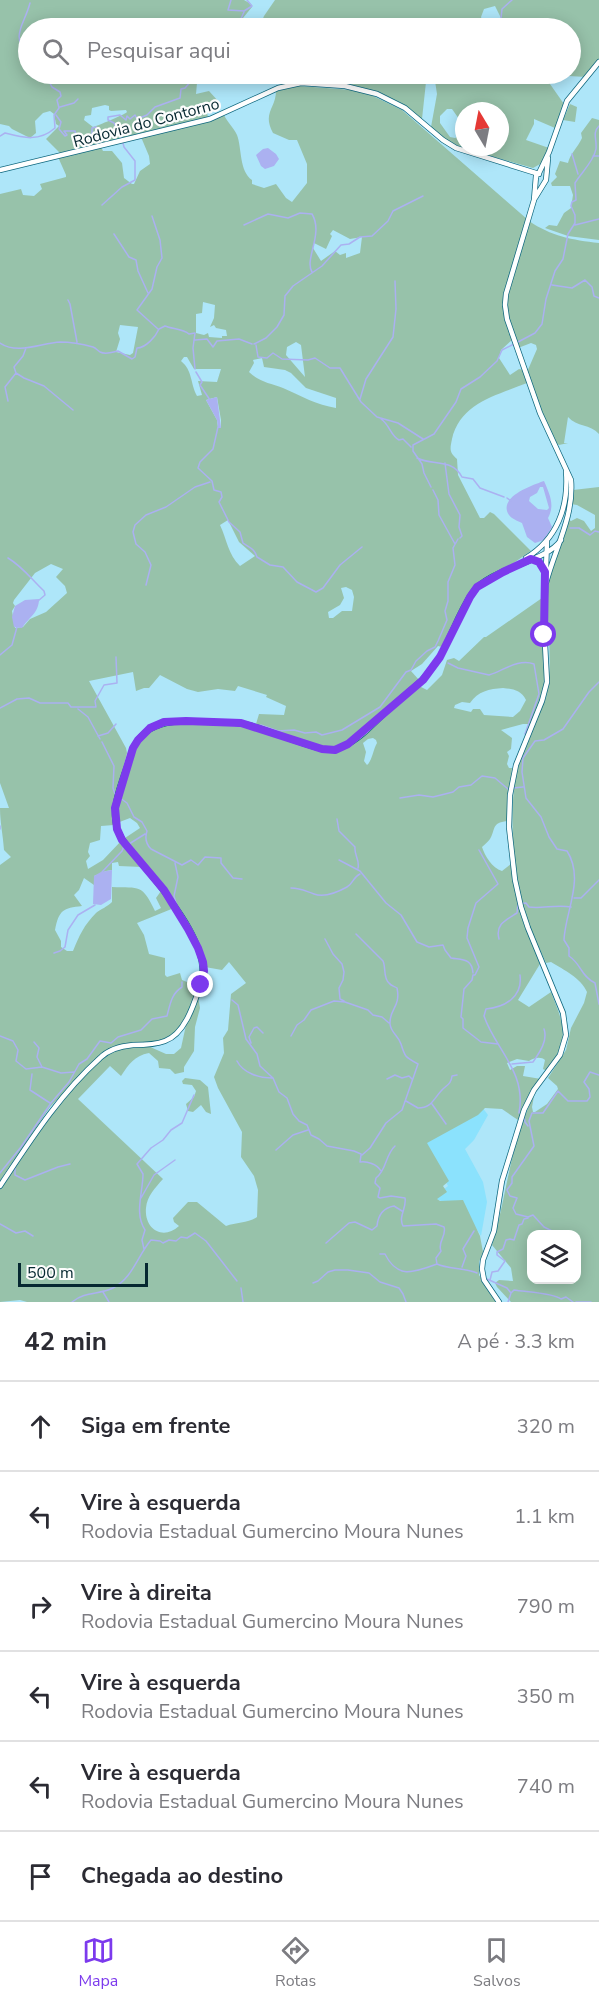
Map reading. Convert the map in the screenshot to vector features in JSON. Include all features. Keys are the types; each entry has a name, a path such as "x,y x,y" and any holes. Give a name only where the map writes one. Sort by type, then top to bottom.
{"main road":[{"path":"581,84 599,62"},
{"name":"Rodovia do Contorno","path":"0,171 203,121 226,113 278,87 292,84"},
{"name":"Rodovia do Contorno","path":"323,84 345,86 377,94 405,108 450,144 463,151 544,174 545,180"},
{"path":"544,593 564,534 569,509 569,481 565,466 540,413 505,308 506,294 534,200 536,180 549,152 567,101 581,84"},
{"path":"534,200 545,180 549,152"},
{"path":"530,170 537,169 544,164"},
{"path":"524,169 539,183 545,180"},
{"path":"513,567 547,542 556,527 569,481"},
{"path":"556,527 563,527 564,534"},
{"path":"547,542 553,549"},
{"path":"499,1302 484,1280 482,1269 494,1231 502,1181 524,1110 534,1090 560,1055 566,1035 563,1013 521,907 515,880 509,827 510,795 516,765 548,682 544,593 547,542"},
{"path":"0,1186 52,1109 102,1056 119,1047 166,1041 179,1031 186,1020 201,985 203,962 188,929 164,890 122,840 117,829 115,808 131,753 138,740 150,728 164,722 233,722 264,729 322,749 342,748 427,675 444,649 477,587 553,549 560,542"},
{"path":"531,559 539,562 545,572"}],"shaded area":[{"path":"268,148 279,159 274,166 265,169 256,155"},
{"path":"217,397 221,428 218,428 217,420 206,400"},
{"path":"544,481 550,495 551,509 548,518 552,527 544,540 535,543 527,537 522,523 510,516 507,509 512,497","holes":["540,487 543,487 549,508 547,510 538,509 529,501 530,497 537,493"]},
{"path":"39,599 35,612 22,628 14,627 12,617 15,606 25,600"},
{"path":"112,870 111,899 101,905 93,904 94,876"},
{"path":"482,1107 488,1115 474,1140 465,1149 483,1182 487,1202 481,1236 460,1202 447,1203 433,1198 448,1186 425,1142"}],"green space":[{"path":"0,0 244,0 251,4 252,7 243,18 18,18 18,84 197,84 196,94 209,91 219,102 207,113 208,117 60,153 46,139 59,126 56,124 54,114 50,111 43,113 35,121 36,133 30,138 9,126 0,124","holes":["105,105 109,106 109,110 126,110 127,112 93,127 84,120 85,116 91,115 92,108"]},
{"path":"275,0 599,0 599,62 586,77 581,77 581,18 501,18 495,6 484,9 481,18 263,18"},
{"path":"346,84 426,84 422,119 408,108 375,92"},
{"path":"435,84 550,84 564,104 555,128 534,119 526,140 549,148 542,163 533,168 490,156 509,156 509,102 455,102 455,113 452,109 447,109 440,116 440,123 450,137 455,138 455,144 431,127 437,94"},
{"path":"300,86 352,90 369,94 402,110 527,219 505,293 513,339 501,350 499,358 510,375 519,369 523,370 527,383 492,396 471,409 456,427 451,452 457,459 458,475 480,518 484,518 490,512 494,514 531,551 470,593 442,647 438,646 422,664 411,671 419,680 346,742 333,747 321,747 256,724 259,714 284,715 286,706 266,697 267,695 238,686 235,691 218,689 198,692 160,675 149,688 136,691 133,672 89,681 127,753 113,808 114,825 101,826 100,840 90,843 88,852 90,856 86,861 88,869 103,860 122,840 142,867 119,866 118,862 112,863 112,870 94,876 94,885 84,878 74,895 82,906 63,911 58,918 55,930 61,941 61,947 67,951 73,951 88,922 112,902 112,887 139,889 147,896 155,911 161,908 156,898 161,891 174,908 137,923 144,935 149,954 165,958 165,975 167,977 180,973 182,980 187,982 195,996 181,1027 170,1037 153,1043 124,1045 98,1058 50,1107 0,1181 0,865 11,857 4,850 0,818 0,808 9,808 0,783 0,194 21,189 23,195 34,196 42,189 40,184 66,177 58,157 101,147 103,151 112,151 122,163 124,178 134,184 140,171 150,164 141,137 224,115 237,135 243,165 252,184 264,188 276,184 286,198 292,202 307,183 307,164 297,140 289,140 273,133 270,126 269,115 276,91","holes":["333,230 350,239 362,237 360,253 346,258 346,253 340,255 335,251 321,261 313,248 314,243 326,249 332,236 330,234","203,302 215,305 214,318 210,327 214,325 216,328 226,330 227,336 209,337 208,333 204,335 196,333 196,314 202,313","120,325 138,327 133,353 130,355 116,352 120,339 118,333","296,342 301,345 305,377 286,355 287,347","184,357 187,357 194,369 221,369 217,382 198,381 202,395 197,396 189,373 181,361","262,358 264,367 291,373 306,388 336,398 336,408 257,378 249,372 254,363 253,360","217,397 221,428 218,428 217,420 206,400","228,520 239,542 255,556 240,566 230,552 220,525","51,564 63,569 56,577 65,586 67,593 46,612 30,619 23,627 15,628 13,603 35,573","346,587 352,590 354,597 352,611 342,611 333,618 329,618 328,612 340,605 344,598 341,588"]},
{"path":"570,104 577,107 575,122 563,120"},
{"path":"592,118 599,120 599,240 568,236 545,228 549,225 557,226 564,213 571,208 573,195 570,186 552,186 551,183 557,177 555,174 560,161 568,163 582,138 581,133"},
{"path":"529,221 562,237 599,243 599,434 568,417 564,443 568,443 559,445 544,422 527,372 537,349 536,345 531,343 518,348 507,311 507,294"},
{"path":"599,487 599,1302 511,1302 495,1283 499,1280 513,1281 511,1268 492,1245 514,1150 534,1096 532,1107 535,1112 547,1104 558,1089 548,1078 566,1050 571,1028 587,992 572,975 551,962 546,963 522,903 515,865 513,830 513,795 518,766 527,739 546,697 549,683 548,596 551,574 569,520 577,518 584,521 591,531 595,528 595,515 571,504 573,490"},
{"path":"542,598 545,685 530,724 501,730 512,738 511,749 507,752 509,756 507,764 509,768 512,768 507,821 496,825 490,839 482,847 489,861 498,869 502,871 511,864 520,912 540,964 518,1000 529,1007 551,992 560,1015 563,1032 559,1049 547,1071 543,1069 545,1060 541,1058 529,1061 517,1059 507,1063 510,1070 517,1066 525,1066 523,1076 541,1079 527,1100 518,1120 502,1109 485,1108 478,1115 427,1143 449,1181 443,1186 447,1192 437,1199 440,1201 463,1200 480,1236 483,1252 479,1262 479,1275 496,1302 27,1302 20,1300 0,1302 0,1187 52,1109 100,1060 125,1047 148,1046 166,1054 174,1054 181,1048 186,1025 198,996 200,1008 195,1027 194,1051 184,1067 184,1072 175,1074 170,1069 159,1068 158,1061 149,1053 132,1061 121,1076 110,1066 78,1099 163,1179 154,1189 146,1208 151,1227 167,1232 179,1226 173,1218 188,1202 197,1202 226,1226 257,1217 258,1190 254,1176 241,1157 242,1132 214,1077 224,1053 223,1038 228,1030 231,994 246,983 229,962 222,970 205,967 194,935 184,919 126,842 125,838 140,828 130,818 117,823 116,808 129,755 148,730 173,723 228,724 257,729 323,752 340,750 350,746 419,686 427,690 442,675 447,660 454,658 459,661 486,637","holes":["503,688 519,692 526,700 520,711 513,717 484,715 480,709 473,709 471,712 454,708 462,702 470,703 484,691","373,738 377,743 367,765 364,761 366,752 363,743"]},
{"path":"185,1078 200,1080 208,1087 211,1114 206,1112 201,1105 193,1112 188,1111 186,1104 194,1097 196,1091 192,1085 183,1084 182,1081"}],"waterway":[{"path":"231,0 228,10 244,11 252,6 247,0"},
{"path":"501,18 502,9 512,0"},
{"path":"24,18 30,3"},
{"path":"241,18 244,12"},
{"path":"0,136 5,133 37,137 55,128 54,115 59,108 57,100 61,96 60,92 50,84"},
{"path":"115,130 117,129 114,123 108,120 108,117 120,115 126,120 127,116 130,119 135,115 137,119 147,115 155,107 180,98 181,89 189,84"},
{"path":"60,107 74,103 78,99"},
{"path":"56,115 61,122 59,129 65,136 67,135 64,131 75,131 76,136 83,138 89,136 92,139 92,128 96,127 99,132 104,131 106,134 114,130"},
{"path":"518,342 535,333 542,324 546,299 555,271 563,259 568,234 575,223 575,215 571,206 576,200 575,183 595,153 595,134 599,126"},
{"path":"115,131 122,139"},
{"path":"102,205 122,187 135,180 135,161 123,143"},
{"path":"572,154 578,174"},
{"path":"593,156 599,156"},
{"path":"254,344 266,338 277,327 284,315 285,296 293,286 322,266 341,245 349,244 360,237 372,236 388,221 393,211 423,196"},
{"path":"244,225 268,214 288,218 300,213 312,214 316,230 310,260 312,272"},
{"path":"152,216 160,240 162,258 157,267 152,289 137,310 158,329"},
{"path":"575,225 599,219"},
{"path":"114,234 129,257 136,260 138,271 148,293"},
{"path":"552,285 572,288 585,280 592,287 594,296 599,298"},
{"path":"360,399 366,379 393,337 396,309 395,281"},
{"path":"68,300 77,342"},
{"path":"0,343 14,348 60,342 72,343 93,347 102,353 118,351 132,359 135,357 137,348 147,344 159,329 165,326 189,334 195,333 193,348 195,369"},
{"path":"195,340 207,339 213,347 217,341 239,339 252,344"},
{"path":"413,451 413,445 434,434 456,402 461,389 480,377 497,361 502,350 514,344"},
{"path":"256,345 258,357 267,358 273,353 282,359 315,358 330,368 340,368 361,402 377,417 398,423 423,439"},
{"path":"8,401 5,387 16,373 14,367 26,348"},
{"path":"196,372 202,382 200,385 210,400"},
{"path":"16,373 44,386 73,410"},
{"path":"381,419 396,438 403,439 411,447"},
{"path":"218,427 213,449 200,462 198,468 212,481 214,490 221,492 222,497 219,502 229,522 240,532 243,543 253,550 257,557 270,565 283,567 297,582 316,592 323,588 340,565 362,547"},
{"path":"413,451 422,464 431,487"},
{"path":"417,458 453,467 462,477 473,479 480,488 504,497"},
{"path":"445,463 449,494 460,515 459,527 462,536 460,538"},
{"path":"146,585 151,565 145,552 136,544 133,532 135,525 146,515 166,507 195,487 210,482"},
{"path":"433,490 438,500 439,515 455,544"},
{"path":"507,498 511,501"},
{"path":"570,528 579,528 590,535 595,531 599,532"},
{"path":"261,725 278,731 294,730 305,733 316,732 322,735 342,730 380,707 406,672 411,670 416,661 427,651 435,647 438,641 447,620 445,611 448,601 448,582 455,565 453,548 458,539"},
{"path":"8,558 23,569 44,591 45,595 38,601"},
{"path":"0,655 12,645 17,627"},
{"path":"0,708 17,699 29,698 40,703 68,703 71,707 96,707 95,701 104,685 117,683 116,657"},
{"path":"448,663 458,668 489,675 516,664 534,664 539,694 525,734"},
{"path":"599,682 589,692 563,729 544,740 535,741 523,758 522,772 526,798 541,817 557,849 567,851 572,862 573,896 564,940 569,948 569,956 586,977 595,983 599,1004"},
{"path":"78,709 88,717 100,739"},
{"path":"98,736 108,733 116,724"},
{"path":"102,742 114,766 115,794"},
{"path":"400,798 419,795 433,797 453,792 459,787 471,785 482,776 495,778 508,789"},
{"path":"513,788 523,787"},
{"path":"120,798 127,803 134,817 142,822 147,831 146,840 151,849 182,865 191,860 198,865 205,857 221,858 221,863 233,878 242,879"},
{"path":"337,819 339,831 355,847 358,868"},
{"path":"129,844 145,834"},
{"path":"102,872 124,846"},
{"path":"479,850 498,884 476,903 468,928 467,938 479,967 464,989 461,1017 463,1028 481,1042 498,1044"},
{"path":"339,860 360,871 386,903 401,915 417,942 429,947 443,945 451,958 468,962 473,973"},
{"path":"175,863 178,877 174,896 176,903"},
{"path":"291,888 327,895 347,887 360,874"},
{"path":"574,898 581,898 599,880"},
{"path":"499,939 500,926 517,913 518,904 526,903 529,907 571,907"},
{"path":"54,953 65,947 68,930 78,915 95,905"},
{"path":"356,934 383,961 387,981 397,988 397,1000 390,1024 406,1056 418,1064 402,1110 386,1123 370,1148 362,1155"},
{"path":"325,939 333,954 342,964 344,972 339,988 340,999 344,1001"},
{"path":"519,1113 520,1098 514,1073 484,1016 486,1009 500,1006 516,995 520,975"},
{"path":"0,1173 69,1082 79,1064 87,1059 100,1041 111,1043 118,1037 141,1030 152,1019 167,1016 175,993 182,987 182,982"},
{"path":"232,1000 238,1005 246,1039 257,1054 260,1066 273,1078 279,1092 287,1098 293,1114 307,1125 311,1135 327,1146 361,1154"},
{"path":"291,1036 297,1025 311,1010 334,1001 345,1002 368,1010 389,1023"},
{"path":"251,1043 249,1037 254,1028 257,1027 263,1033"},
{"path":"512,1064 533,1062 544,1042 544,1029"},
{"path":"0,1036 13,1041 18,1050 16,1061 26,1069 42,1067 61,1073 74,1072"},
{"path":"34,1042 39,1048 37,1057 42,1067"},
{"path":"237,1061 243,1069 252,1074 272,1078"},
{"path":"550,1230 533,1215 528,1217 516,1214 513,1208 517,1198 510,1196 507,1190 512,1183 512,1177 534,1146 529,1121 532,1113 543,1113 558,1091 568,1101 587,1101 590,1097 589,1089 584,1082 590,1072 599,1075"},
{"path":"32,1074 30,1090 50,1103"},
{"path":"387,1079 395,1075 402,1078 409,1076 412,1079"},
{"path":"406,1101 418,1108 426,1107 449,1083 452,1076 457,1075"},
{"path":"144,1249 142,1240 145,1230 140,1217 143,1174 137,1164 151,1148 182,1123 194,1095"},
{"path":"432,1104 446,1124"},
{"path":"524,1117 528,1126"},
{"path":"276,1150 293,1135 308,1130"},
{"path":"395,1146 380,1175 376,1178 375,1183 380,1188 378,1197 405,1198 401,1219 403,1226 436,1224 444,1227 441,1251 436,1258 437,1264"},
{"path":"361,1155 360,1162 377,1166 381,1171"},
{"path":"141,1198 154,1175 175,1160"},
{"path":"15,1167 15,1175 25,1180 70,1164"},
{"path":"326,1243 349,1223 355,1222 372,1230 377,1226 380,1216 386,1209 394,1206 402,1211"},
{"path":"490,1280 492,1272 498,1271 505,1261 497,1255 497,1252 503,1249 506,1240 514,1240 519,1225 528,1218"},
{"path":"0,1224 16,1233 25,1231 33,1236"},
{"path":"462,1267 466,1256 463,1249 474,1231"},
{"path":"72,1302 82,1296 108,1290 120,1284 130,1273 151,1240 163,1243 169,1240 176,1241 195,1233 206,1241 237,1281"},
{"path":"380,1254 385,1254 390,1262 401,1271 414,1271 437,1264 477,1273"},
{"path":"313,1283 328,1272 335,1270 369,1273 380,1282 399,1288 406,1302"},
{"path":"487,1279 507,1288 511,1293 514,1290 539,1293 561,1299 566,1297 573,1302"},
{"path":"241,1288 243,1302"},
{"path":"103,1292 109,1302"},
{"path":"508,1302 511,1293"},
{"path":"576,1302 591,1302"}],"route":[{"path":"201,985 204,971 198,948 164,890 122,840 117,829 115,808 131,753 143,734 164,722 233,722 264,729 322,749 342,748 423,680 444,649 477,587 531,559 539,562 545,572 544,635"}]}
